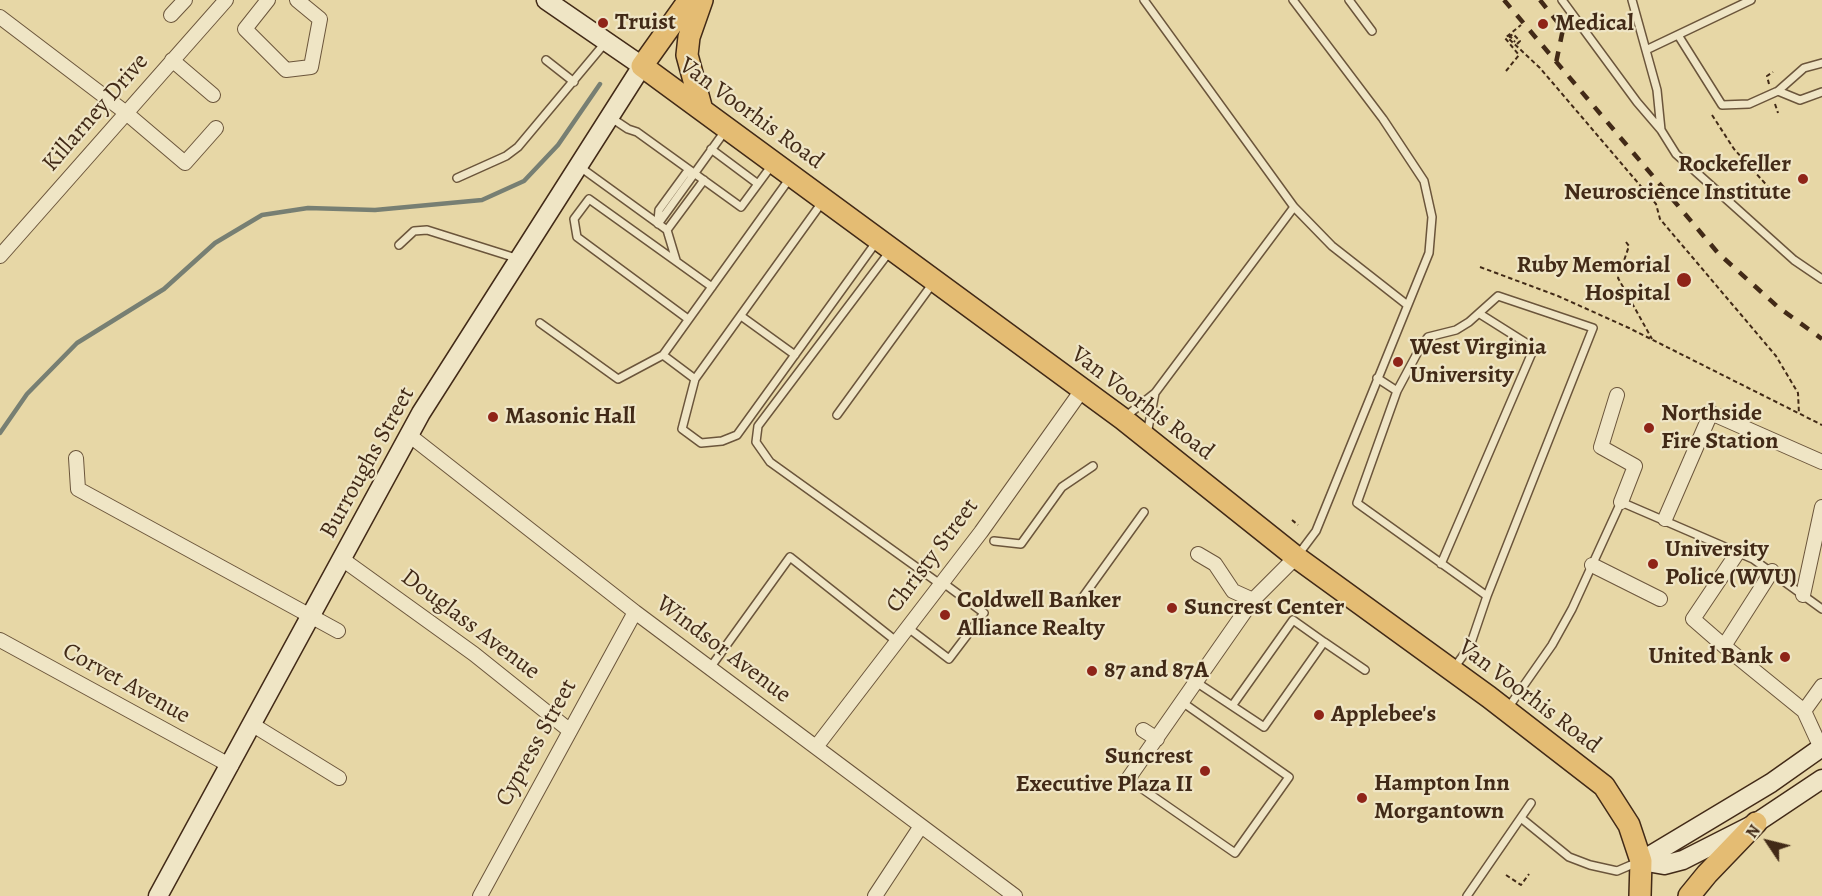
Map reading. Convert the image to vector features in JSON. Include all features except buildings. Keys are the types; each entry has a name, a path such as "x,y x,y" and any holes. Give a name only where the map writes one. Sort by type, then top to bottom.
{"main road":[{"path":"642,66 689,0"},
{"path":"702,0 688,37 687,55 702,111"},
{"name":"Van Voorhis Road","path":"642,66 1123,419 1296,557 1453,670 1604,786 1629,825 1641,861 1640,896"},
{"path":"1689,896 1756,823"}],"street":[{"path":"171,15 185,0"},
{"name":"Killarney Drive","path":"0,256 226,0"},
{"path":"268,0 245,29 286,70 312,67 320,19 297,0"},
{"name":"Van Voorhis Road","path":"546,0 642,66"},
{"path":"1,19 125,112 185,163 216,128"},
{"path":"172,60 213,95"},
{"name":"Burroughs Street","path":"159,896 254,725 409,435 642,66"},
{"name":"Christy Street","path":"816,747 941,583 1082,390"},
{"path":"1617,395 1601,447 1635,466 1620,502"},
{"path":"1665,519 1711,413 1822,462"},
{"name":"Windsor Avenue","path":"409,435 635,612 1015,896"},
{"path":"76,458 78,489 338,631"},
{"path":"1803,595 1822,507"},
{"path":"1641,861 1762,788 1822,748 1804,711 1693,619 1738,552"},
{"path":"1198,554 1215,564 1233,591 1253,600"},
{"path":"1128,779 1253,600 1296,557"},
{"name":"Douglass Avenue","path":"342,559 474,654 569,730"},
{"path":"1592,565 1660,599"},
{"path":"1724,646 1772,571"},
{"name":"Cypress Street","path":"480,896 635,612"},
{"name":"Corvet Avenue","path":"0,640 231,766"},
{"path":"1804,711 1822,686"},
{"path":"254,725 339,778"},
{"path":"1143,730 1157,739"},
{"path":"1641,861 1664,865 1683,860 1756,823 1822,778"},
{"path":"875,896 921,826"}],"lane":[{"path":"1144,0 1294,207 1332,246 1406,304"},
{"path":"1293,0 1383,119 1425,181 1432,217 1429,252 1316,531 1296,557"},
{"path":"1349,0 1372,31"},
{"path":"1562,0 1637,102 1661,130 1676,154 1794,260 1822,279"},
{"path":"1632,0 1659,100 1661,130"},
{"path":"1646,50 1751,0"},
{"path":"1678,35 1722,105 1749,104 1778,91 1804,68 1822,63"},
{"path":"457,178 506,156 518,147 607,41"},
{"path":"546,60 574,82"},
{"path":"1778,91 1800,100 1822,92"},
{"path":"610,116 628,129 637,132 741,207 773,163"},
{"path":"695,173 726,129"},
{"path":"711,149 758,184"},
{"path":"578,166 667,230 677,261"},
{"path":"658,224 659,210 686,173 695,173"},
{"path":"540,323 618,379 663,355 792,176"},
{"path":"667,230 704,180"},
{"path":"688,319 577,237 574,219 589,199 712,286"},
{"path":"824,200 695,379 682,429 701,443 722,441 737,435 795,355 885,244"},
{"path":"1123,419 1155,393 1294,207"},
{"path":"399,245 414,231 427,230 519,259"},
{"path":"885,244 758,426 756,442 770,462 984,613 950,659 907,627"},
{"path":"837,415 934,281"},
{"path":"1453,670 1470,646 1487,596 1593,328 1498,296 1480,314 1456,330 1428,337 1397,391 1357,503 1487,596"},
{"path":"1442,564 1534,348 1480,314"},
{"path":"741,316 795,355"},
{"path":"663,355 695,379"},
{"path":"1377,378 1397,391"},
{"path":"1147,438 1155,393"},
{"path":"994,541 1021,544 1062,487 1092,466"},
{"path":"1506,710 1552,645 1620,502 1665,519 1738,552 1772,571 1822,609"},
{"path":"1080,601 1144,512"},
{"path":"710,668 790,557 896,641"},
{"path":"1232,705 1293,620 1365,670"},
{"path":"1196,682 1264,727 1324,642"},
{"path":"1128,779 1235,853 1289,777 1182,702"},
{"path":"1467,896 1531,803"},
{"path":"1521,818 1569,857 1590,865 1617,871 1641,861"}],"path":[{"path":"1506,71 1519,55 1505,38 1521,25"},
{"path":"1509,35 1515,42 1520,44 1513,34 1508,38 1540,68 1656,204 1660,219 1776,356 1798,393 1799,414"},
{"path":"1712,115 1734,148 1771,190 1794,191"},
{"path":"1626,242 1629,246 1618,278 1652,339"},
{"path":"1480,267 1558,296 1652,339 1822,425"},
{"path":"1292,520 1298,525"},
{"path":"1506,875 1521,885 1530,874"}],"waterway":[{"path":"0,433 27,394 77,343 164,289 215,243 262,215 308,208 375,210 482,200 524,181 558,145 600,84"}],"railway":[{"path":"1504,0 1718,253 1778,307 1822,339"},
{"path":"1540,0 1563,29 1556,63"}],"place":[{"name":"Truist","path":"603,23"},
{"name":"Medical","path":"1543,24"},
{"name":"Rockefeller Neuroscience Institute","path":"1803,179"},
{"name":"Ruby Memorial Hospital","path":"1684,280"},
{"name":"West Virginia University","path":"1398,362"},
{"name":"Masonic Hall","path":"493,417"},
{"name":"Northside Fire Station","path":"1649,428"},
{"name":"University Police (WVU)","path":"1653,564"},
{"name":"Suncrest Center","path":"1172,608"},
{"name":"Coldwell Banker Alliance Realty","path":"945,615"},
{"name":"United Bank","path":"1785,657"},
{"name":"87 and 87A","path":"1092,671"},
{"name":"Applebee's","path":"1319,715"},
{"name":"Suncrest Executive Plaza II","path":"1205,771"},
{"name":"Hampton Inn Morgantown","path":"1362,798"}]}
